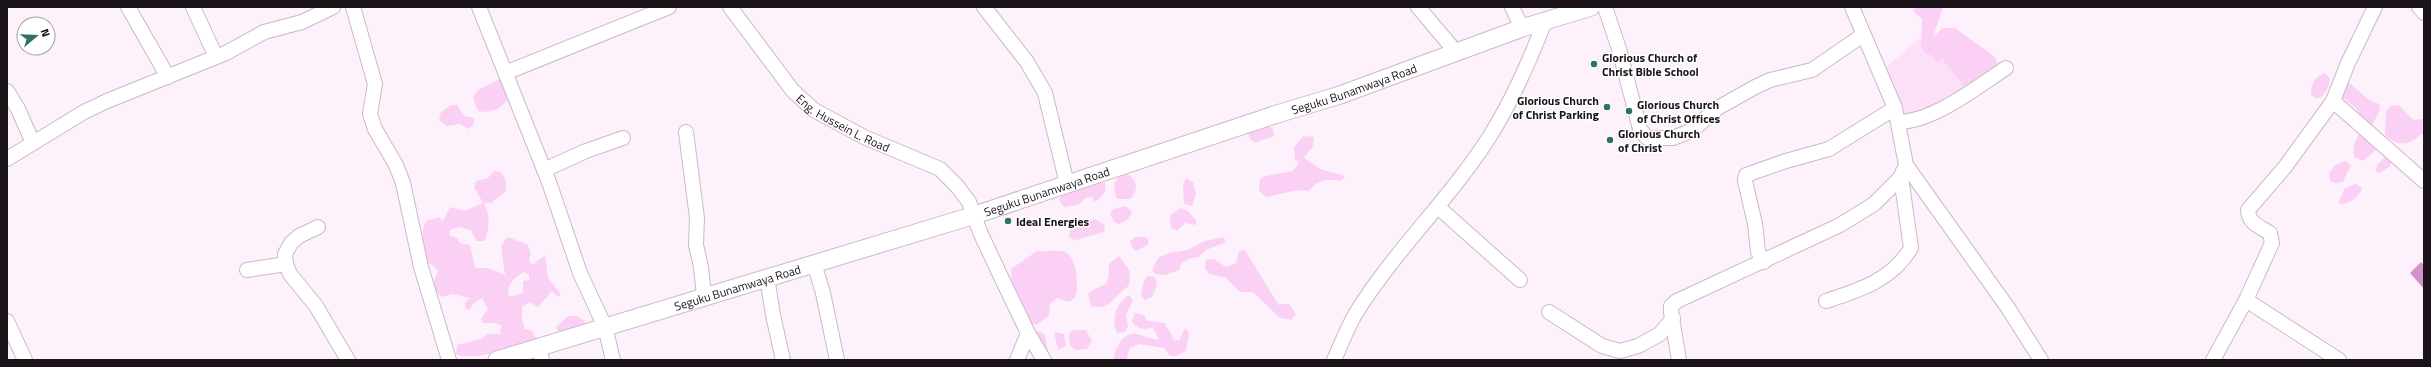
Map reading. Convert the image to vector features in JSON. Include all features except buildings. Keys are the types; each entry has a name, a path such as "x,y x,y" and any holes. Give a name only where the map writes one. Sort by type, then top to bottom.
{"main road":[{"name":"Seguku Bunamwaya Road","path":"497,360 541,354 604,327 975,215 1274,115 1340,95 1522,28 1591,7"}],"street":[{"path":"128,7 168,77"},
{"path":"193,7 216,57"},
{"path":"7,159 97,106 216,57 264,32 302,22 334,7"},
{"path":"353,7 375,84 370,114 375,129 401,178 421,266 449,360"},
{"path":"478,7 544,170 580,273 604,327 613,360"},
{"path":"505,73 669,7"},
{"name":"Eng. Hussein L. Road","path":"730,7 793,91 814,110 864,137 940,169 969,202 980,232 1028,333 1044,360"},
{"path":"984,7 1027,62 1045,93 1067,184"},
{"path":"1418,7 1456,52"},
{"path":"1512,7 1522,28"},
{"path":"1605,7 1620,49 1640,129 1647,138 1673,138 1693,130 1716,109 1755,87 1770,80 1812,70 1863,36"},
{"path":"1826,301 1869,287 1889,274 1906,257 1911,248 1898,122 1895,108 1863,36 1852,7"},
{"path":"2213,360 2246,300 2272,243 2273,238 2270,233 2253,223 2248,217 2248,210 2285,167 2333,101 2348,63 2375,7"},
{"path":"2419,7 2424,13"},
{"path":"1334,360 1355,314 1376,284 1438,207 1490,136 1521,78 1544,21"},
{"path":"1898,122 1913,122 1950,103 2006,68"},
{"path":"7,91 18,109 33,143"},
{"path":"2333,101 2424,181"},
{"path":"1764,262 1758,252 1755,224 1745,181 1746,175 1786,161 1830,149 1895,108"},
{"path":"686,132 697,218 696,245 701,267 704,296"},
{"path":"544,170 586,151 623,138"},
{"path":"1679,360 1671,306 1677,301 1764,262 1840,225 1874,204 1903,171"},
{"path":"1903,171 2008,308 2041,360"},
{"path":"1438,207 1520,280"},
{"path":"318,227 299,236 291,243 285,254 286,264 290,274 303,287 320,312 348,360"},
{"path":"814,263 823,294 837,360"},
{"path":"247,270 286,264"},
{"path":"767,277 773,315 783,360"},
{"path":"2246,300 2339,360"},
{"path":"1549,312 1602,346 1620,351 1638,346 1660,334 1673,318"},
{"path":"7,321 25,360"},
{"path":"1017,360 1028,333"}],"shaded area":[{"path":"1915,7 1943,7 1933,37 1943,28 1955,28 1994,56 1999,66 1966,88 1942,59 1937,63 1931,55 1925,54 1921,46 1922,19 1913,11"},
{"path":"1920,38 1937,63 1942,59 1968,90 1902,120 1882,71"},
{"path":"2325,73 2330,79 2328,88 2322,97 2315,98 2311,94 2313,84 2319,76"},
{"path":"500,79 503,80 509,96 496,110 487,112 478,111 473,98 478,90"},
{"path":"2349,83 2369,100 2379,104 2380,110 2372,125 2379,138 2378,148 2363,161 2354,157 2354,148 2358,136 2366,125 2356,108 2342,97 2343,87"},
{"path":"451,105 457,105 464,116 474,118 473,126 468,129 460,124 447,126 439,120 441,112"},
{"path":"2392,105 2400,106 2413,120 2424,119 2424,136 2421,134 2412,141 2403,144 2394,142 2385,135 2386,111"},
{"path":"1266,124 1273,129 1274,136 1255,143 1249,138 1248,129"},
{"path":"1304,136 1314,137 1313,146 1304,158 1320,169 1345,176 1341,181 1328,180 1319,182 1309,191 1294,191 1266,197 1259,191 1260,179 1266,176 1293,171 1299,163 1295,159 1294,147"},
{"path":"2390,157 2393,159 2389,167 2379,173 2376,171 2377,165 2384,158"},
{"path":"2345,161 2351,165 2343,182 2335,183 2330,181 2329,173 2335,165"},
{"path":"494,171 501,172 506,181 506,191 491,203 484,203 488,213 489,222 485,241 476,241 471,230 460,227 450,230 449,235 457,238 460,243 470,245 475,268 488,268 505,275 501,246 507,237 527,244 531,253 529,260 532,265 545,255 548,278 561,294 558,297 552,291 538,307 529,302 522,307 522,320 525,329 531,330 536,338 534,341 494,353 463,356 456,354 457,345 481,339 488,334 502,334 500,331 502,326 495,323 483,323 481,319 488,309 482,298 473,304 469,310 465,308 465,303 470,298 452,294 442,297 432,288 438,270 424,259 423,231 426,221 439,217 443,221 450,207 465,211 483,203 474,187 476,181 488,178","holes":["523,272 529,275 529,280 523,281 523,293 509,297 509,285 513,280"]},
{"path":"1125,172 1132,178 1136,184 1136,188 1130,199 1117,199 1114,187 1118,178"},
{"path":"1186,178 1193,182 1196,194 1192,206 1184,204 1183,185"},
{"path":"1088,183 1105,183 1105,192 1102,197 1094,202 1092,197 1086,198 1078,205 1064,207 1059,200 1065,191"},
{"path":"2356,184 2362,188 2361,192 2356,198 2346,203 2338,204 2345,188"},
{"path":"1124,206 1130,209 1132,213 1126,221 1119,224 1114,222 1110,213 1114,209"},
{"path":"1180,208 1188,211 1196,220 1196,225 1185,223 1177,231 1171,228 1170,216"},
{"path":"1095,219 1105,225 1104,231 1074,241 1069,236 1071,228"},
{"path":"1136,237 1147,237 1149,244 1136,251 1132,248 1130,241"},
{"path":"1223,237 1226,242 1206,250 1199,257 1190,258 1181,264 1179,270 1165,275 1155,274 1152,270 1158,258 1169,253 1187,250 1205,241"},
{"path":"1245,250 1278,304 1289,304 1296,314 1291,320 1280,318 1253,292 1240,292 1226,278 1209,274 1205,268 1206,260 1214,259 1226,267 1236,263 1239,251"},
{"path":"1037,251 1065,252 1073,261 1077,287 1075,298 1069,302 1057,298 1050,304 1049,316 1036,325 1027,321 1012,282 1011,269"},
{"path":"1119,256 1130,271 1129,286 1108,304 1098,307 1091,306 1088,294 1107,282 1109,264"},
{"path":"2421,262 2424,266 2424,289 2410,273"},
{"path":"1147,276 1155,277 1157,285 1152,297 1145,300 1141,296 1143,284"},
{"path":"1129,295 1133,301 1126,315 1128,327 1125,332 1117,333 1115,327 1116,312 1121,303"},
{"path":"1135,313 1144,315 1147,321 1165,323 1174,340 1179,340 1185,328 1189,333 1186,351 1176,356 1170,356 1164,348 1139,344 1130,348 1126,360 1114,360 1114,356 1120,342 1128,335 1137,334 1159,340 1153,327 1142,329 1137,327 1132,322"},
{"path":"568,316 576,316 585,321 584,326 558,332 556,327"},
{"path":"1073,330 1086,330 1092,341 1087,349 1075,350 1070,346 1069,333"},
{"path":"1039,331 1045,335 1048,352 1036,355 1031,353 1026,348 1034,333"},
{"path":"1054,332 1064,334 1066,346 1058,350"}],"place":[{"name":"Glorious Church of Christ Bible School","path":"1594,64"},
{"name":"Glorious Church of Christ Parking","path":"1607,107"},
{"name":"Glorious Church of Christ Offices","path":"1629,111"},
{"name":"Glorious Church of Christ","path":"1610,140"},
{"name":"Ideal Energies","path":"1008,221"}]}
